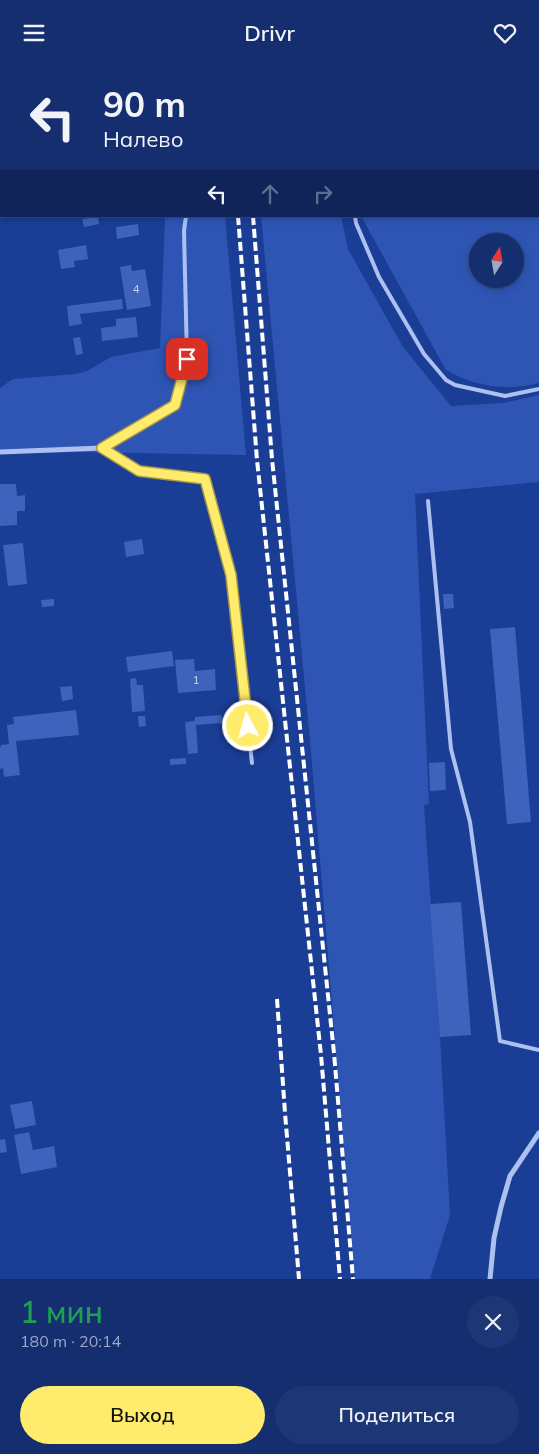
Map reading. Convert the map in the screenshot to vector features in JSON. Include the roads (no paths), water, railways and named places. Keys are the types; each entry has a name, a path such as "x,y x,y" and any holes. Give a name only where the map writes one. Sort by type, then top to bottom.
{"street":[{"path":"0,452 102,448"},
{"path":"490,1279 494,1238 510,1176 539,1133"}],"lane":[{"path":"186,217 184,231 187,359 175,405 102,448 139,471 205,479 231,575 252,763"},
{"path":"356,217 356,223 379,277 424,354 446,380 454,385 505,396 539,389"},
{"path":"428,501 451,749 470,822 500,1041 539,1050"}],"railway":[{"path":"238,217 257,460 321,1055 340,1279"},
{"path":"253,217 272,459 334,1053 353,1279"},
{"path":"277,999 299,1279"}]}
